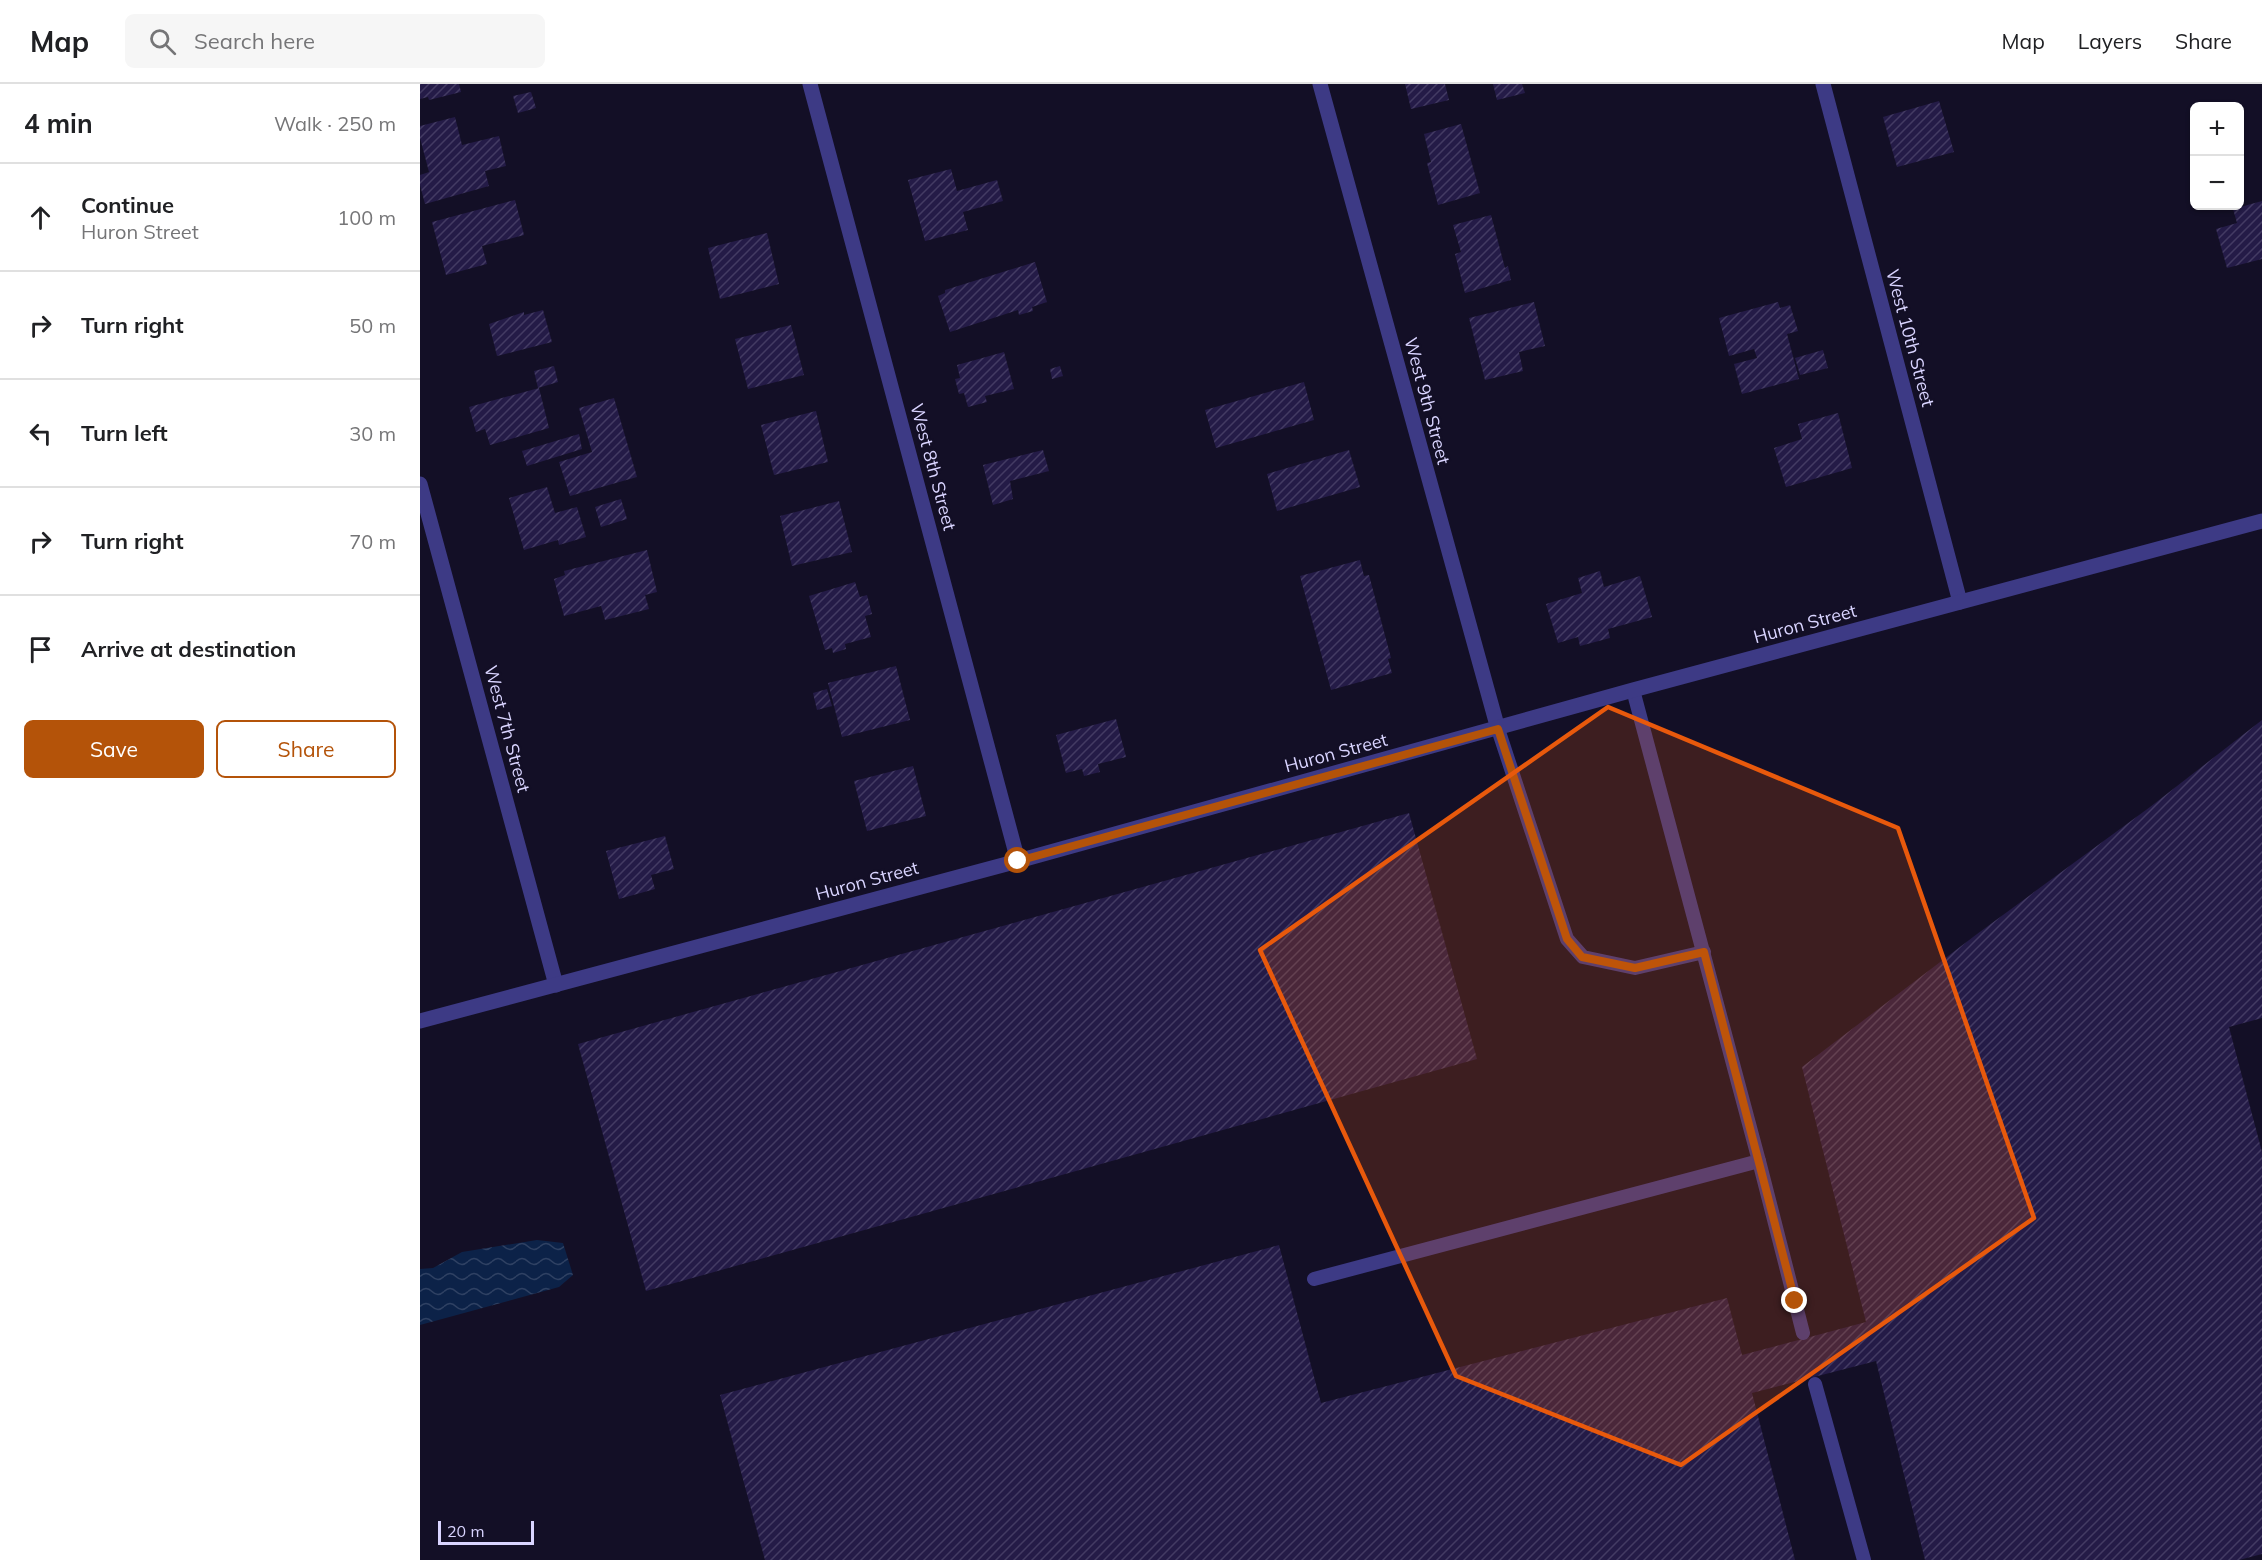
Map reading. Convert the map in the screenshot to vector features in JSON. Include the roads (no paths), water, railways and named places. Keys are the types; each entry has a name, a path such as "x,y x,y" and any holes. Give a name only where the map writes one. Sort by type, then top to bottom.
{"street":[{"name":"West 8th Street","path":"810,84 1018,861"},
{"name":"West 9th Street","path":"1320,84 1498,729"},
{"name":"West 10th Street","path":"1823,84 1960,602"},
{"name":"West 7th Street","path":"420,484 556,985"},
{"name":"Huron Street","path":"420,1021 1018,861 1633,690 2262,521"}],"lane":[{"path":"1633,690 1803,1333"},
{"path":"1498,729 1567,939 1582,957 1635,968 1704,952"},
{"path":"1314,1279 1759,1161"},
{"path":"1815,1384 1864,1560"}],"water":[{"path":"537,1240 563,1243 573,1275 559,1287 420,1325 420,1269 433,1268 462,1252"}]}
